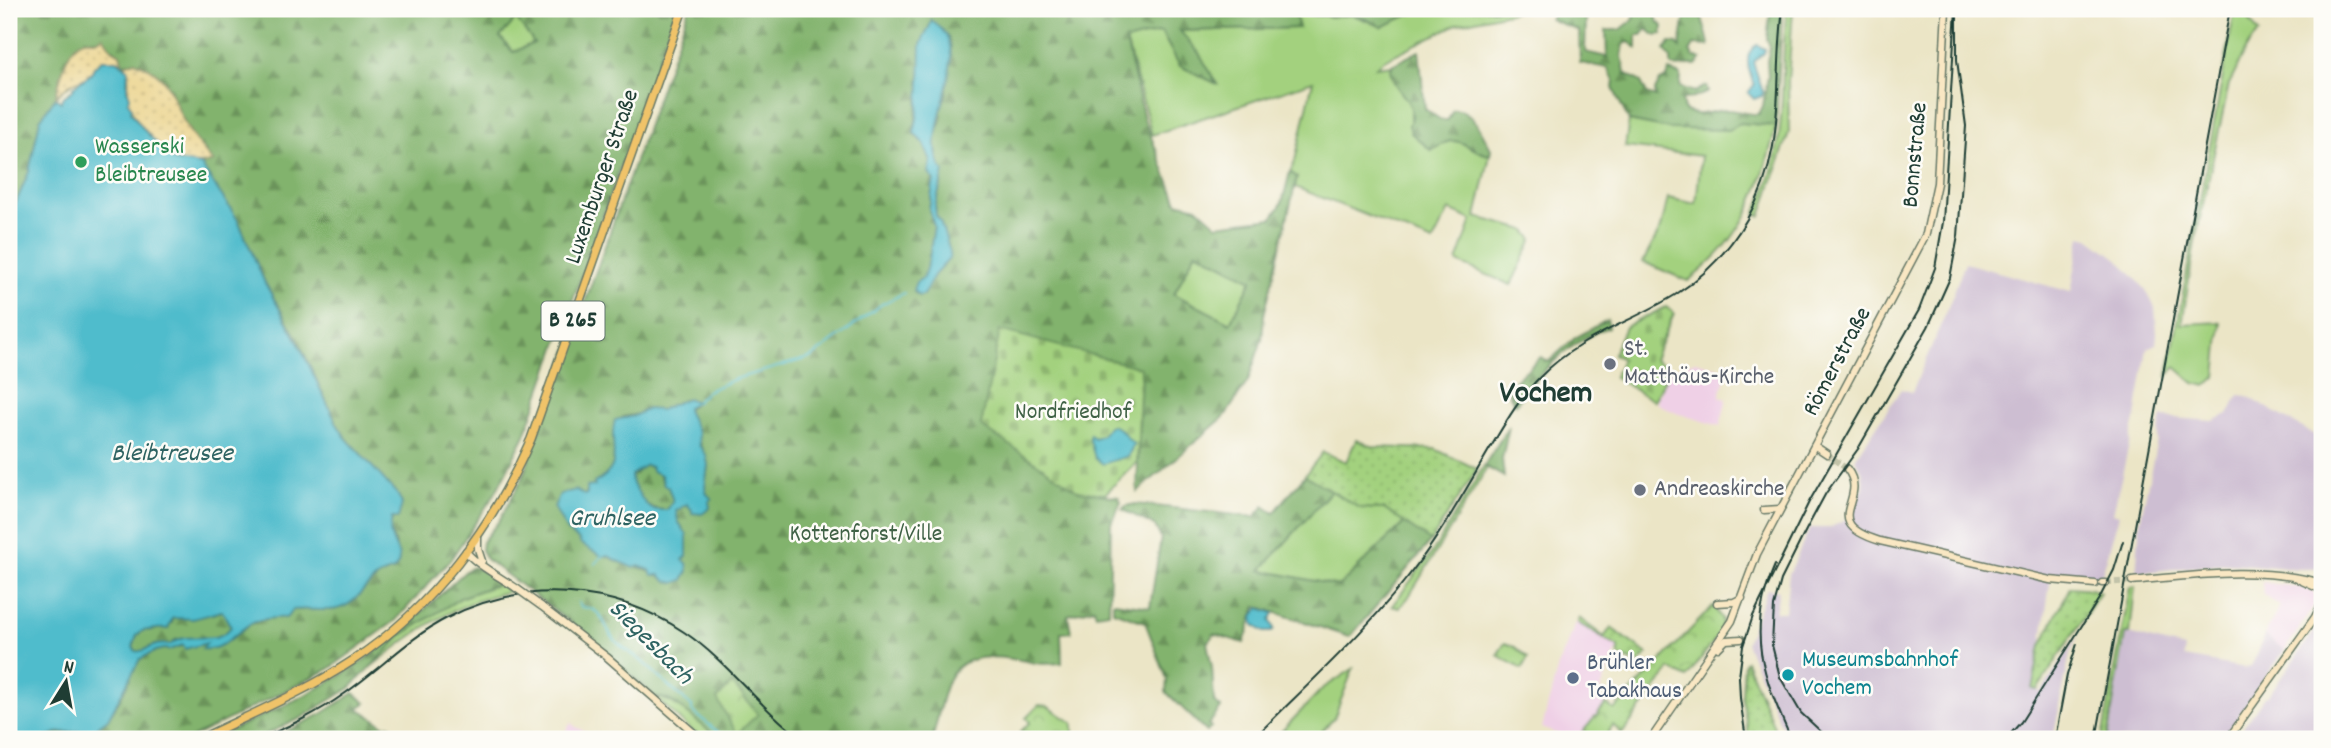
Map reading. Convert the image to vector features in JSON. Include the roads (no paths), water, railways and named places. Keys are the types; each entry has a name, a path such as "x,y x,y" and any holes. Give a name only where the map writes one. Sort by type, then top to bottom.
{"main road":[{"name":"Luxemburger Straße","path":"200,739 352,661 423,603 478,534 507,488 531,439 683,9"},
{"name":"Bonnstraße","path":"1894,297 1920,249 1934,204 1946,9"},
{"name":"Römerstraße","path":"1651,739 1732,621 1757,554 1894,297"},
{"path":"1815,446 1827,454"},
{"name":"Römerstraße","path":"1750,576 1812,457 1815,446"},
{"path":"1847,469 1853,478 1848,519 1852,529 1860,534 2050,580 2101,583"},
{"path":"1773,523 1769,514 1763,510 1780,509"},
{"path":"478,534 479,562"},
{"path":"466,551 607,657 701,739"},
{"path":"454,567 479,562"},
{"path":"2132,581 2234,573 2292,576 2322,583"},
{"path":"2312,579 2322,574"},
{"path":"2292,576 2322,590"},
{"path":"1717,603 1729,603 1742,598"},
{"path":"2228,739 2315,617 2322,603"},
{"path":"2315,617 2322,610"},
{"path":"1709,657 1726,640 1741,639"}],"water":[{"path":"931,21 945,34 951,51 950,71 936,136 937,156 944,172 935,206 936,216 950,252 949,259 934,275 923,295 919,296 913,290 916,282 923,278 929,259 934,226 929,209 934,180 929,173 931,161 924,144 914,133 919,101 921,46"},
{"path":"1757,45 1765,49 1753,62 1763,92 1762,96 1754,99 1748,93 1754,85 1748,58 1752,48"},
{"name":"Bleibtreusee","path":"102,60 117,60 128,69 127,89 131,112 173,160 201,165 238,220 265,283 296,338 337,424 346,438 398,495 402,504 398,518 392,518 390,532 399,561 394,570 376,579 345,606 332,610 293,610 286,618 252,623 216,647 202,649 207,643 185,649 183,645 156,651 140,659 108,719 93,730 56,733 43,739 9,739 9,219 29,172 40,120 55,98 61,102 73,87 91,74","holes":["222,611 231,627 217,636 185,638 170,645 164,644 140,651 133,647 137,635 144,630 168,629 173,618 193,619"]},
{"name":"Gruhlsee","path":"687,398 696,402 687,407 687,410 698,433 699,445 706,455 708,465 705,487 712,499 709,501 710,508 702,514 692,513 687,504 676,511 678,521 687,535 687,556 683,560 687,563 688,571 683,580 675,583 666,581 660,575 652,575 650,570 639,566 633,568 608,556 602,556 581,544 567,531 554,507 560,494 576,490 587,494 587,487 595,486 594,483 610,470 614,456 615,420 634,416 647,409 660,410","holes":["646,465 651,467 652,471 661,475 664,485 668,487 673,501 667,510 649,507 632,482 631,475"]},
{"path":"1110,425 1121,430 1134,444 1128,456 1103,464 1095,458 1089,437 1090,434 1094,438 1102,435"},
{"path":"1259,608 1274,613 1270,620 1274,629 1272,632 1264,632 1254,625 1253,616"}],"waterway":[{"path":"696,402 707,391 735,379 812,357 882,304 904,293"},
{"name":"Siegesbach","path":"595,564 602,556"},
{"name":"Siegesbach","path":"578,602 581,607 589,608 600,615 619,644 727,739"}],"tunnel":[{"path":"1827,454 1847,469"},
{"path":"2106,583 2132,581"}],"tram line":[{"path":"1746,739 1739,677 1743,646 1753,616 1809,502 1919,310 1935,268 1943,222 1956,9"}],"railway":[{"path":"1253,739 1341,652 1403,583 1440,532 1512,412 1540,377 1571,351 1686,288 1716,262 1732,241 1747,219 1769,167 1777,116 1783,9"},
{"path":"1829,739 1801,713 1780,677 1772,645 1774,606 1781,580 1806,530 1826,493 1858,449 1928,327 1950,278 1958,236 1966,126 1957,60 1957,9"},
{"path":"2096,739 2230,9"},
{"path":"2006,739 2021,722 2100,597 2114,570 2123,541"},
{"path":"1775,565 1766,590 1759,634 1761,654 1772,695 1791,739"},
{"path":"260,739 334,701 419,635 447,618 476,605 536,593 598,597 628,604 657,616 700,644 786,727 802,739"},
{"path":"2055,739 2067,675 2077,644"}],"place":[{"name":"Wasserski Bleibtreusee","path":"81,162"},
{"name":"St. Matthäus-Kirche","path":"1610,364"},
{"name":"Andreaskirche","path":"1640,490"},
{"name":"Museumsbahnhof Vochem","path":"1788,675"},
{"name":"Brühler Tabakhaus","path":"1573,678"}],"district":[{"name":"Vochem","path":"1546,395"}],"park label":[{"name":"Nordfriedhof","path":"1073,413"},
{"name":"Kottenforst/Ville","path":"866,535"}]}
